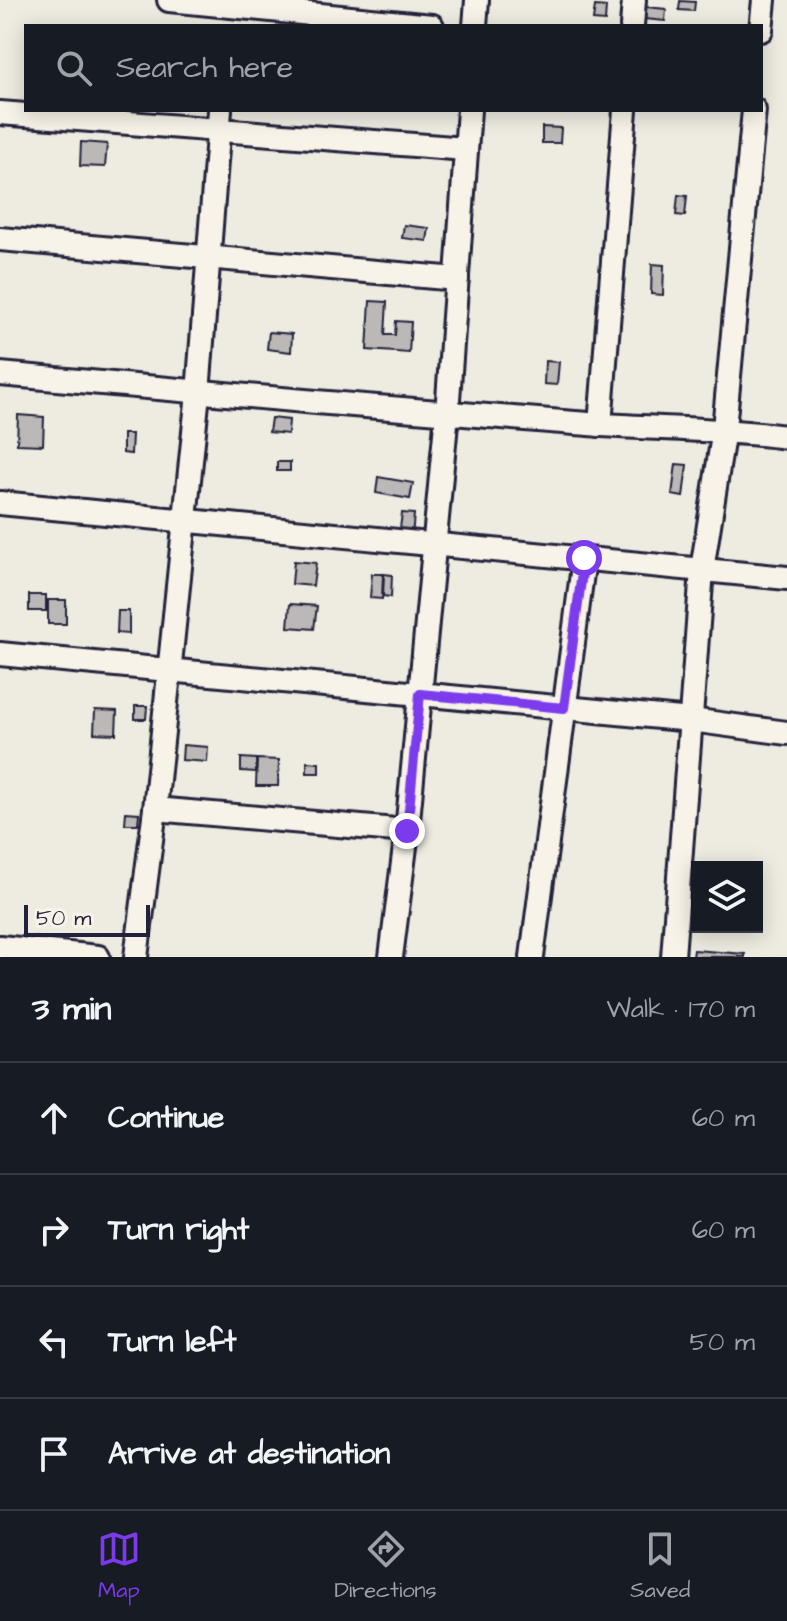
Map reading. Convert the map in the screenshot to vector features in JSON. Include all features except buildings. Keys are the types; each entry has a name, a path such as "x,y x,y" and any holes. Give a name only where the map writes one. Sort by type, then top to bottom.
{"street":[{"path":"169,0 229,11 405,24"},
{"path":"475,24 477,0"},
{"path":"632,24 634,0"},
{"path":"762,24 764,0"},
{"path":"391,957 407,831 447,413 469,112"},
{"path":"600,425 625,112"},
{"path":"673,957 702,570 724,429 754,112"},
{"path":"0,113 220,120 466,149"},
{"path":"136,957 155,809 198,393 220,120"},
{"path":"0,239 457,279"},
{"path":"0,374 447,413 600,425 724,429 787,437"},
{"path":"0,503 787,578"},
{"path":"532,957 584,558"},
{"path":"0,654 691,720 787,733"},
{"path":"155,809 407,831"},
{"path":"0,947 98,957"}],"route":[{"path":"407,831 420,694 564,708 584,558"}]}
